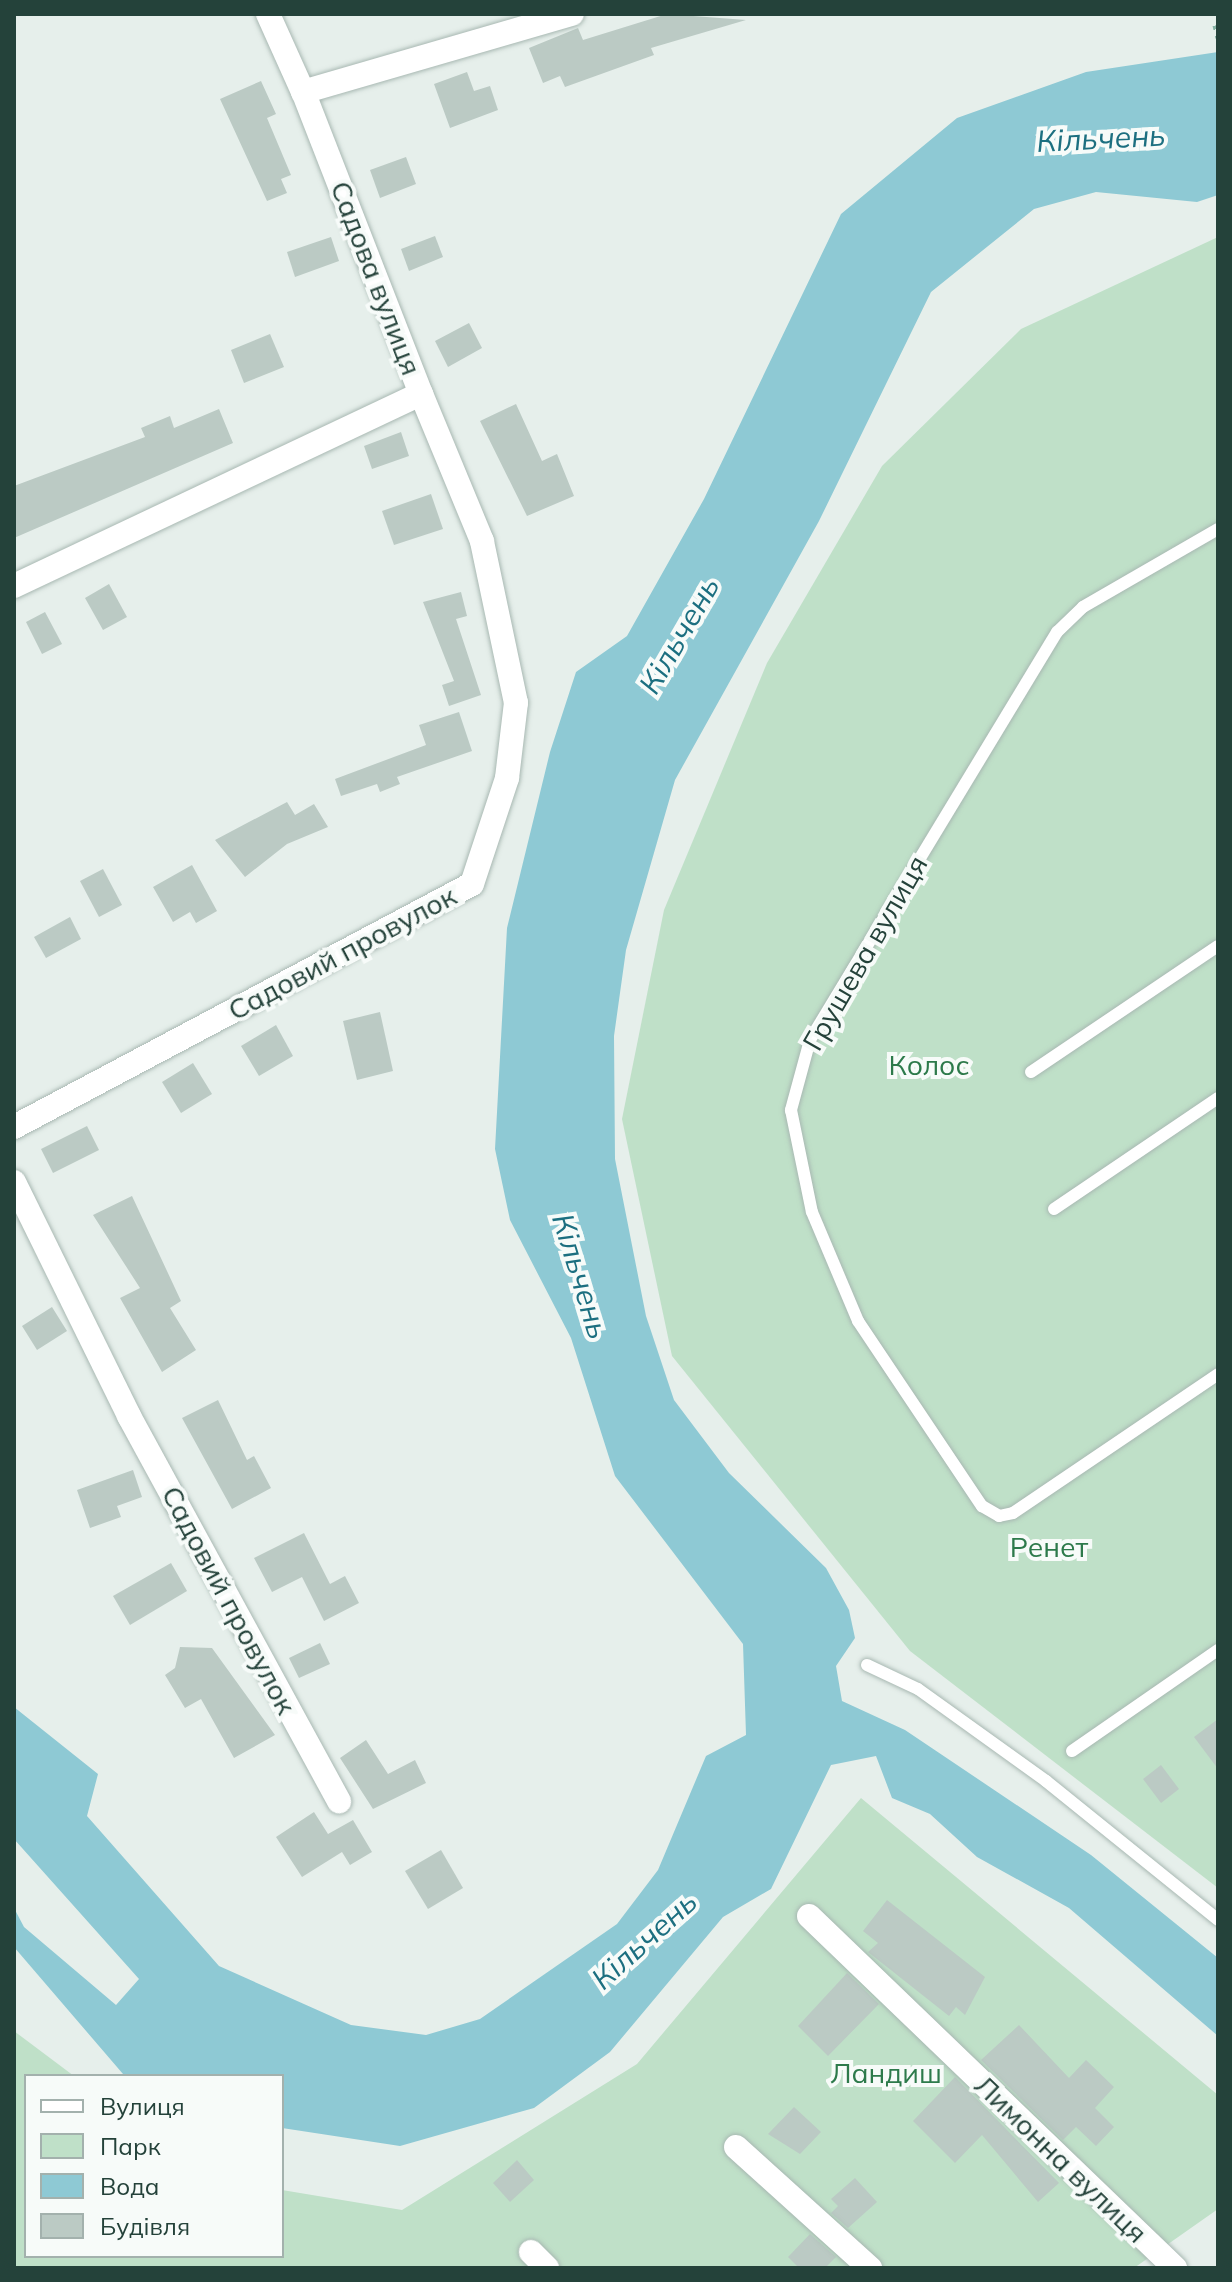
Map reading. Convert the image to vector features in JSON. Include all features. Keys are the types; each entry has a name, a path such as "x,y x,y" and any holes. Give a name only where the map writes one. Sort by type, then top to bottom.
{"street":[{"name":"Садова вулиця","path":"14,586 421,394 303,92 268,14"},
{"path":"303,92 572,14"},
{"name":"Садовий провулок","path":"14,1127 472,884 507,778 516,703 482,541 421,394"},
{"name":"Садовий провулок","path":"14,1182 129,1416 339,1801"},
{"name":"Лимонна вулиця","path":"809,1916 1175,2268"},
{"path":"736,2147 870,2268"}],"lane":[{"name":"Грушева вулиця","path":"1218,529 1083,607 1057,632 810,1040 791,1110 812,1212 858,1321 982,1506 999,1516 1013,1513 1218,1374"},
{"path":"1031,1072 1218,946"},
{"path":"1054,1209 1218,1098"},
{"path":"1072,1751 1218,1650"},
{"path":"867,1665 918,1689 1033,1772 1218,1920"}],"path":[{"path":"1215,25 1218,38"}],"green space":[{"name":"Колос","path":"1218,237 1218,1888 910,1651 672,1356 622,1119 664,910 767,663 882,466 1021,329"},
{"name":"Ландиш","path":"861,1798 1218,2095 1218,2209 1134,2268 14,2268 14,2031 71,2074 24,2074 24,2258 284,2258 284,2190 402,2210 637,2064"}],"water":[{"name":"Кільчень","path":"1218,52 1218,195 1197,202 1096,192 1034,209 931,292 819,521 675,780 626,950 614,1036 615,1159 646,1316 674,1400 729,1473 826,1568 849,1610 855,1638 836,1666 842,1701 905,1730 1091,1855 1218,1958 1218,2036 1069,1908 977,1857 930,1814 892,1798 876,1756 831,1765 771,1889 723,1917 610,2052 534,2108 400,2146 284,2128 284,2074 123,2074 14,1947 14,1908 24,1927 116,2005 139,1979 14,1839 14,1707 98,1774 87,1816 219,1966 351,2025 426,2035 480,2019 617,1924 658,1870 706,1756 746,1735 743,1644 615,1476 571,1338 510,1220 495,1149 507,928 550,752 576,672 627,636 704,499 841,214 957,118 1086,72"}],"building":[{"path":"667,14 746,20 651,48 654,55 565,87 560,76 543,83 529,48 578,28 583,40"},
{"path":"467,72 474,91 490,86 498,110 450,128 434,84"},
{"path":"261,81 276,114 267,118 291,175 281,179 287,193 267,201 220,99"},
{"path":"406,157 416,184 380,198 370,170"},
{"path":"435,236 443,257 409,271 401,249"},
{"path":"331,237 339,261 295,277 287,252"},
{"path":"469,323 482,348 448,367 435,341"},
{"path":"270,334 284,367 244,383 231,350"},
{"path":"516,404 542,461 557,454 574,496 527,516 480,421"},
{"path":"219,409 233,443 14,538 14,486 145,437 141,428 170,416 174,428"},
{"path":"401,432 409,456 372,469 364,446"},
{"path":"431,494 443,529 394,545 382,511"},
{"path":"109,584 127,617 103,630 85,598"},
{"path":"461,592 467,616 456,619 481,695 449,706 442,685 454,681 423,602"},
{"path":"45,612 62,644 42,654 26,622"},
{"path":"459,712 472,751 397,777 400,784 380,792 377,784 341,796 335,779 426,745 419,725"},
{"path":"287,802 295,815 314,804 328,827 287,844 245,877 215,840"},
{"path":"192,865 217,911 196,923 190,912 173,922 153,887"},
{"path":"103,869 122,905 99,917 80,881"},
{"path":"70,917 81,939 46,958 34,937"},
{"path":"380,1012 393,1071 357,1080 343,1021"},
{"path":"276,1025 293,1056 259,1076 241,1046"},
{"path":"193,1063 212,1094 181,1113 162,1082"},
{"path":"87,1126 99,1150 53,1173 41,1149"},
{"path":"132,1196 181,1301 170,1308 196,1350 162,1372 120,1298 140,1288 93,1215"},
{"path":"52,1307 67,1331 37,1350 22,1326"},
{"path":"218,1400 247,1460 254,1456 271,1488 232,1509 182,1418"},
{"path":"133,1470 142,1497 117,1506 121,1517 90,1528 77,1490"},
{"path":"304,1533 330,1584 345,1576 359,1603 324,1621 302,1577 272,1592 254,1558"},
{"path":"171,1563 187,1591 130,1625 113,1596"},
{"path":"320,1643 330,1664 299,1678 289,1658"},
{"path":"180,1647 212,1648 275,1735 234,1758 201,1699 185,1708 165,1675 175,1668"},
{"path":"1218,1719 1218,1769 1194,1737"},
{"path":"366,1740 388,1774 415,1760 426,1783 373,1809 340,1758"},
{"path":"1161,1765 1179,1789 1161,1803 1143,1779"},
{"path":"314,1812 328,1834 353,1820 372,1852 350,1865 342,1852 302,1877 276,1837"},
{"path":"441,1850 463,1888 428,1909 405,1871"},
{"path":"887,1900 985,1977 965,2015 956,2007 949,2016 868,1952 878,1943 863,1931"},
{"path":"847,1973 879,2004 828,2056 798,2026"},
{"path":"1019,2025 1069,2078 1086,2060 1114,2087 1095,2108 1114,2127 1096,2146 1076,2127 1063,2140 981,2060"},
{"path":"955,2077 1059,2183 1038,2202 982,2135 955,2163 913,2121"},
{"path":"794,2107 821,2132 800,2154 768,2134"},
{"path":"517,2160 534,2180 510,2202 493,2183"},
{"path":"855,2178 877,2202 848,2228 831,2213 838,2206 831,2199"},
{"path":"810,2234 836,2257 825,2268 799,2268 788,2257"}],"park label":[{"name":"Ренет","path":"1049,1547"}]}
